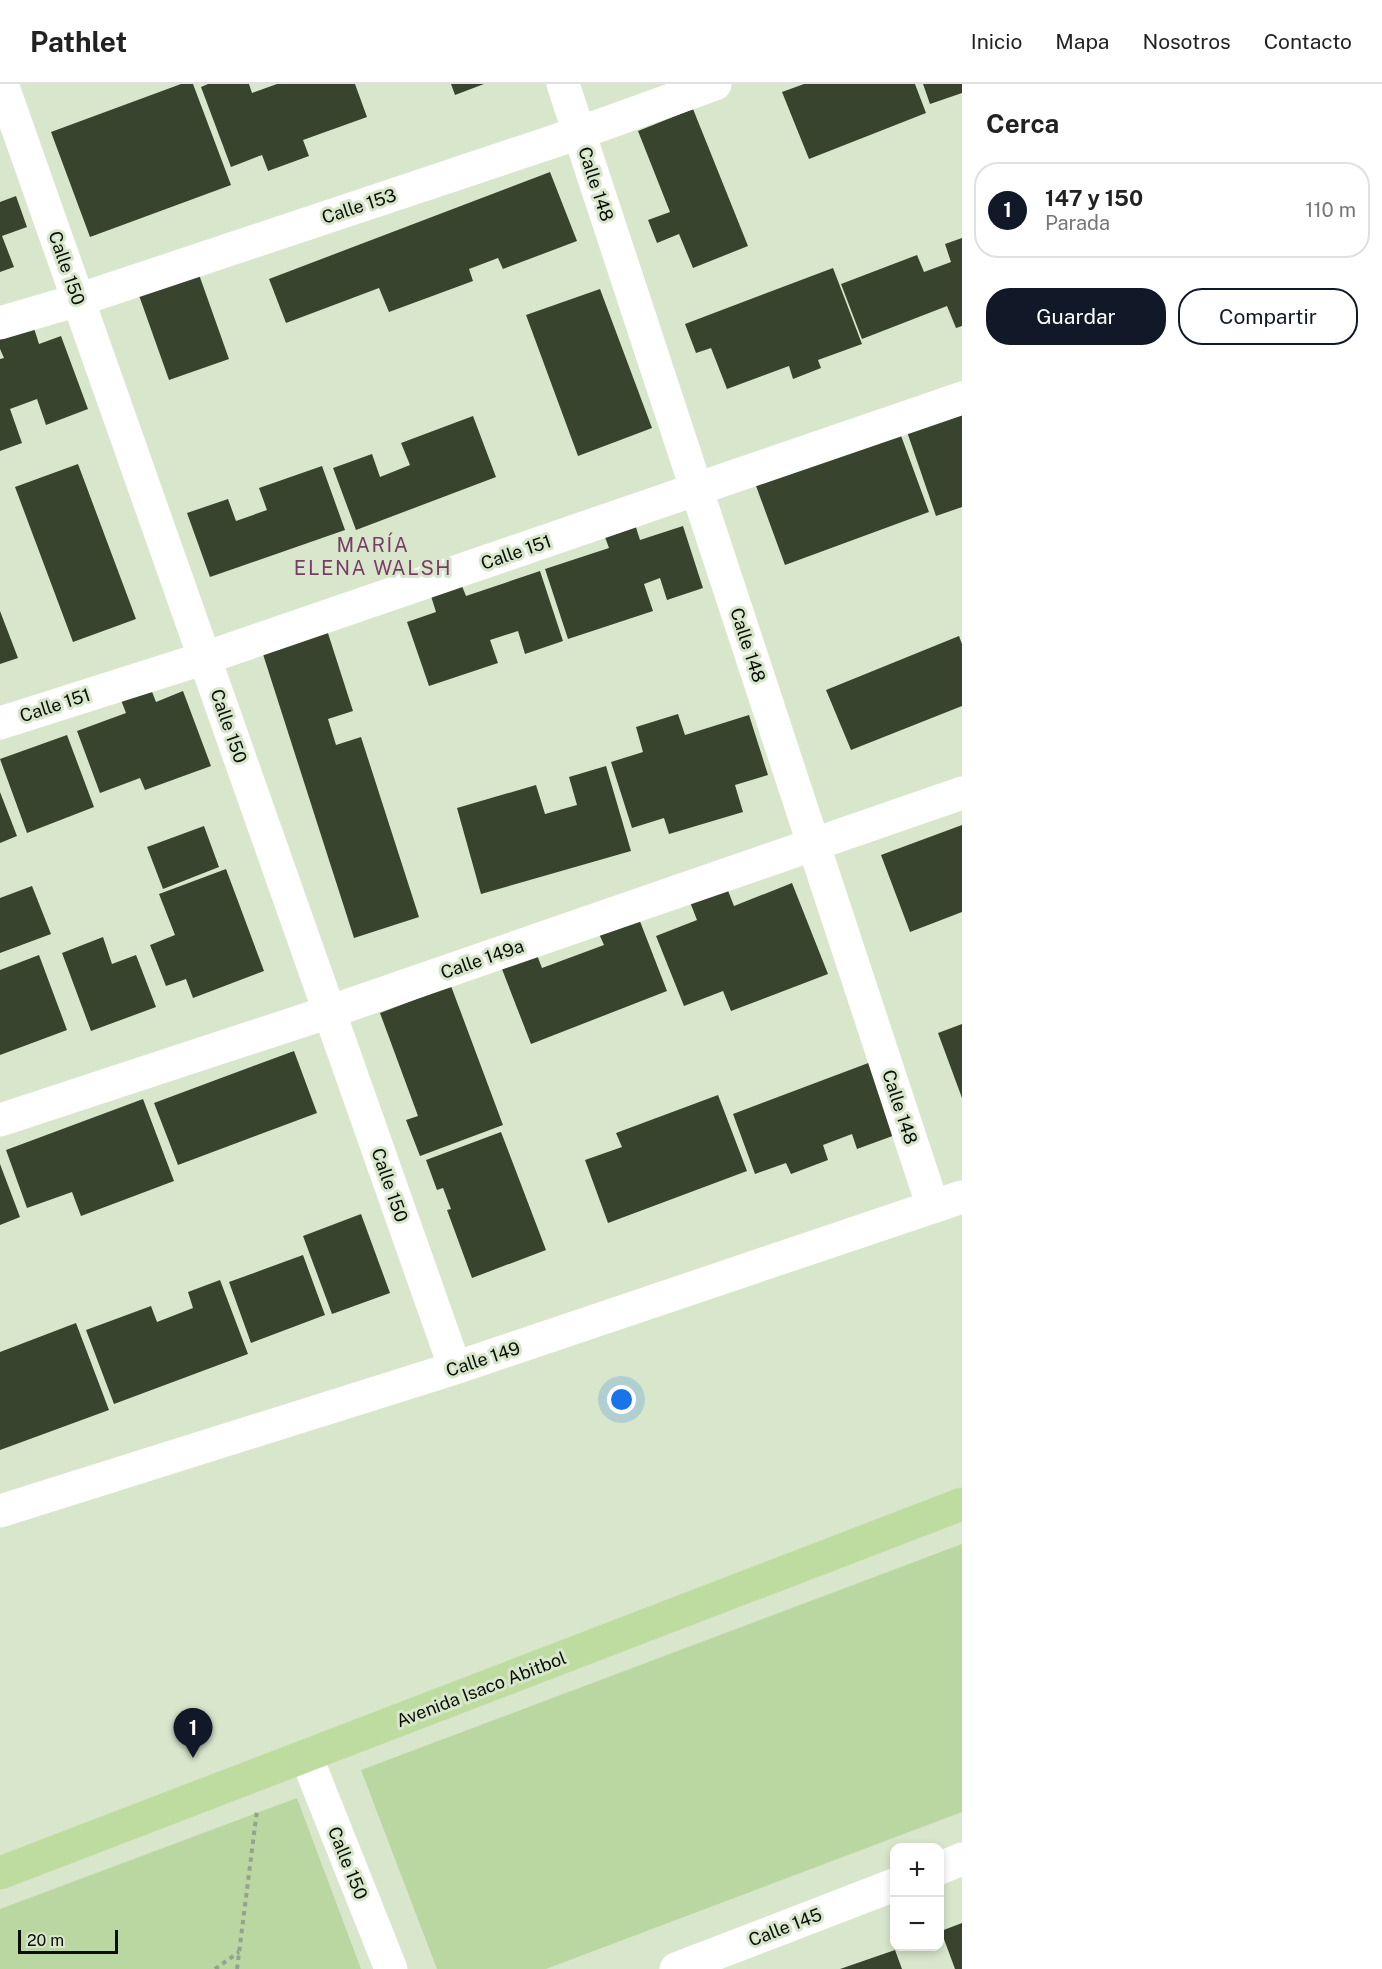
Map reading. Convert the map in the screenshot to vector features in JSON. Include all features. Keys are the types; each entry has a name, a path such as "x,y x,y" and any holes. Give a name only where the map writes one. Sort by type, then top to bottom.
{"main road":[{"name":"Avenida Isaco Abitbol","path":"0,1874 962,1504"}],"street":[{"name":"Calle 150","path":"2,84 455,1368"},
{"name":"Calle 148","path":"563,84 814,845 948,1202"},
{"name":"Calle 153","path":"0,323 78,300 579,133 715,84"},
{"name":"Calle 151","path":"0,723 205,658 962,398"},
{"name":"Calle 149a","path":"0,1120 329,1012 962,793"},
{"name":"Calle 149","path":"0,1511 455,1368 948,1202"},
{"name":"Calle 150","path":"306,1756 391,1969"},
{"path":"944,1866 962,1859"},
{"name":"Calle 145","path":"675,1969 745,1957 890,1887"}],"path":[{"path":"237,1969 261,1773"},
{"path":"215,1969 240,1951"}],"green space":[{"path":"962,1544 962,1812 546,1969 437,1969 361,1770"},
{"path":"297,1798 361,1969 0,1969 0,1909"}],"building":[{"path":"181,84 193,84 231,185 90,237 51,132"},
{"path":"208,84 249,84 252,93 277,84 355,84 367,117 303,140 309,156 268,171 262,155 231,167 201,87"},
{"path":"451,84 484,84 455,95"},
{"path":"804,84 915,84 926,113 809,159 782,92"},
{"path":"923,84 962,84 962,93 930,104"},
{"path":"693,109 748,246 693,268 679,234 657,243 648,220 670,212 638,131"},
{"path":"550,172 577,241 503,269 498,258 469,269 473,281 389,312 379,288 286,323 269,279"},
{"path":"16,196 27,227 2,236 14,267 0,272 0,202"},
{"path":"962,238 962,326 956,328 947,306 862,339 841,284 917,255 924,272 951,262 945,244"},
{"path":"196,266 229,359 169,380 136,287"},
{"path":"833,268 862,344 818,360 821,368 793,379 789,366 727,389 711,348 696,353 685,324"},
{"path":"600,289 652,428 578,456 526,315"},
{"path":"33,325 39,344 61,336 88,409 46,425 37,399 10,409 22,443 0,451 0,359 4,358 0,349 0,337"},
{"path":"962,407 962,507 936,516 905,426"},
{"path":"473,416 496,477 356,530 333,468 372,454 380,477 410,465 401,443"},
{"path":"896,422 929,512 785,565 752,475"},
{"path":"78,464 136,619 73,642 15,487"},
{"path":"322,466 345,530 210,577 187,513 228,499 236,521 267,510 259,488"},
{"path":"633,518 640,540 683,526 703,588 667,600 660,578 644,584 653,611 568,639 545,569 609,548 602,529"},
{"path":"540,571 563,641 525,654 518,631 490,640 498,663 429,686 407,622 436,612 431,596 462,586 466,596"},
{"path":"0,611 18,658 0,664"},
{"path":"326,627 353,711 328,719 336,745 361,737 419,917 354,938 261,648"},
{"path":"959,636 962,644 962,706 851,750 826,690"},
{"path":"149,684 156,702 183,691 211,766 145,790 140,778 100,793 77,731 126,713 119,695"},
{"path":"678,714 685,735 749,715 768,775 735,785 743,812 669,834 664,818 632,828 611,762 643,752 636,727"},
{"path":"67,735 94,807 27,833 0,759"},
{"path":"606,766 631,851 481,894 457,808 536,785 545,814 577,805 569,777"},
{"path":"0,792 17,836 0,843"},
{"path":"962,825 962,912 910,932 881,855"},
{"path":"204,826 219,867 163,889 147,847"},
{"path":"226,869 264,971 193,998 186,979 166,986 150,945 175,935 159,894"},
{"path":"725,883 734,906 792,883 828,974 731,1011 723,991 684,1006 656,936 697,920 688,897"},
{"path":"32,886 51,934 0,953 0,898"},
{"path":"636,911 667,991 531,1044 500,964 535,950 542,968 604,945 596,927"},
{"path":"103,937 112,964 136,955 156,1007 91,1031 62,953"},
{"path":"39,955 67,1030 0,1055 0,970"},
{"path":"451,986 503,1125 420,1156 406,1120 418,1116 380,1013"},
{"path":"962,1024 962,1098 938,1033"},
{"path":"294,1051 317,1113 178,1165 154,1103"},
{"path":"871,1062 898,1134 857,1149 852,1134 823,1145 828,1160 791,1174 786,1163 755,1174 733,1114"},
{"path":"718,1095 747,1171 608,1223 585,1160 622,1147 616,1133"},
{"path":"143,1099 174,1181 81,1216 72,1192 27,1208 6,1150"},
{"path":"501,1132 546,1250 472,1278 447,1210 451,1209 443,1188 437,1190 426,1160"},
{"path":"0,1164 20,1217 0,1225"},
{"path":"361,1214 390,1293 332,1314 303,1236"},
{"path":"303,1255 325,1315 251,1343 229,1282"},
{"path":"220,1280 248,1354 114,1404 86,1330 151,1306 157,1322 193,1308 188,1292"},
{"path":"76,1323 109,1410 0,1450 0,1352"},
{"path":"962,1923 962,1969 955,1969 944,1939 944,1930"},
{"path":"895,1951 902,1969 840,1969"}],"place":[{"name":"147 y 150","path":"193,1758"}],"district":[{"name":"MARÍA ELENA WALSH","path":"373,556"}]}
